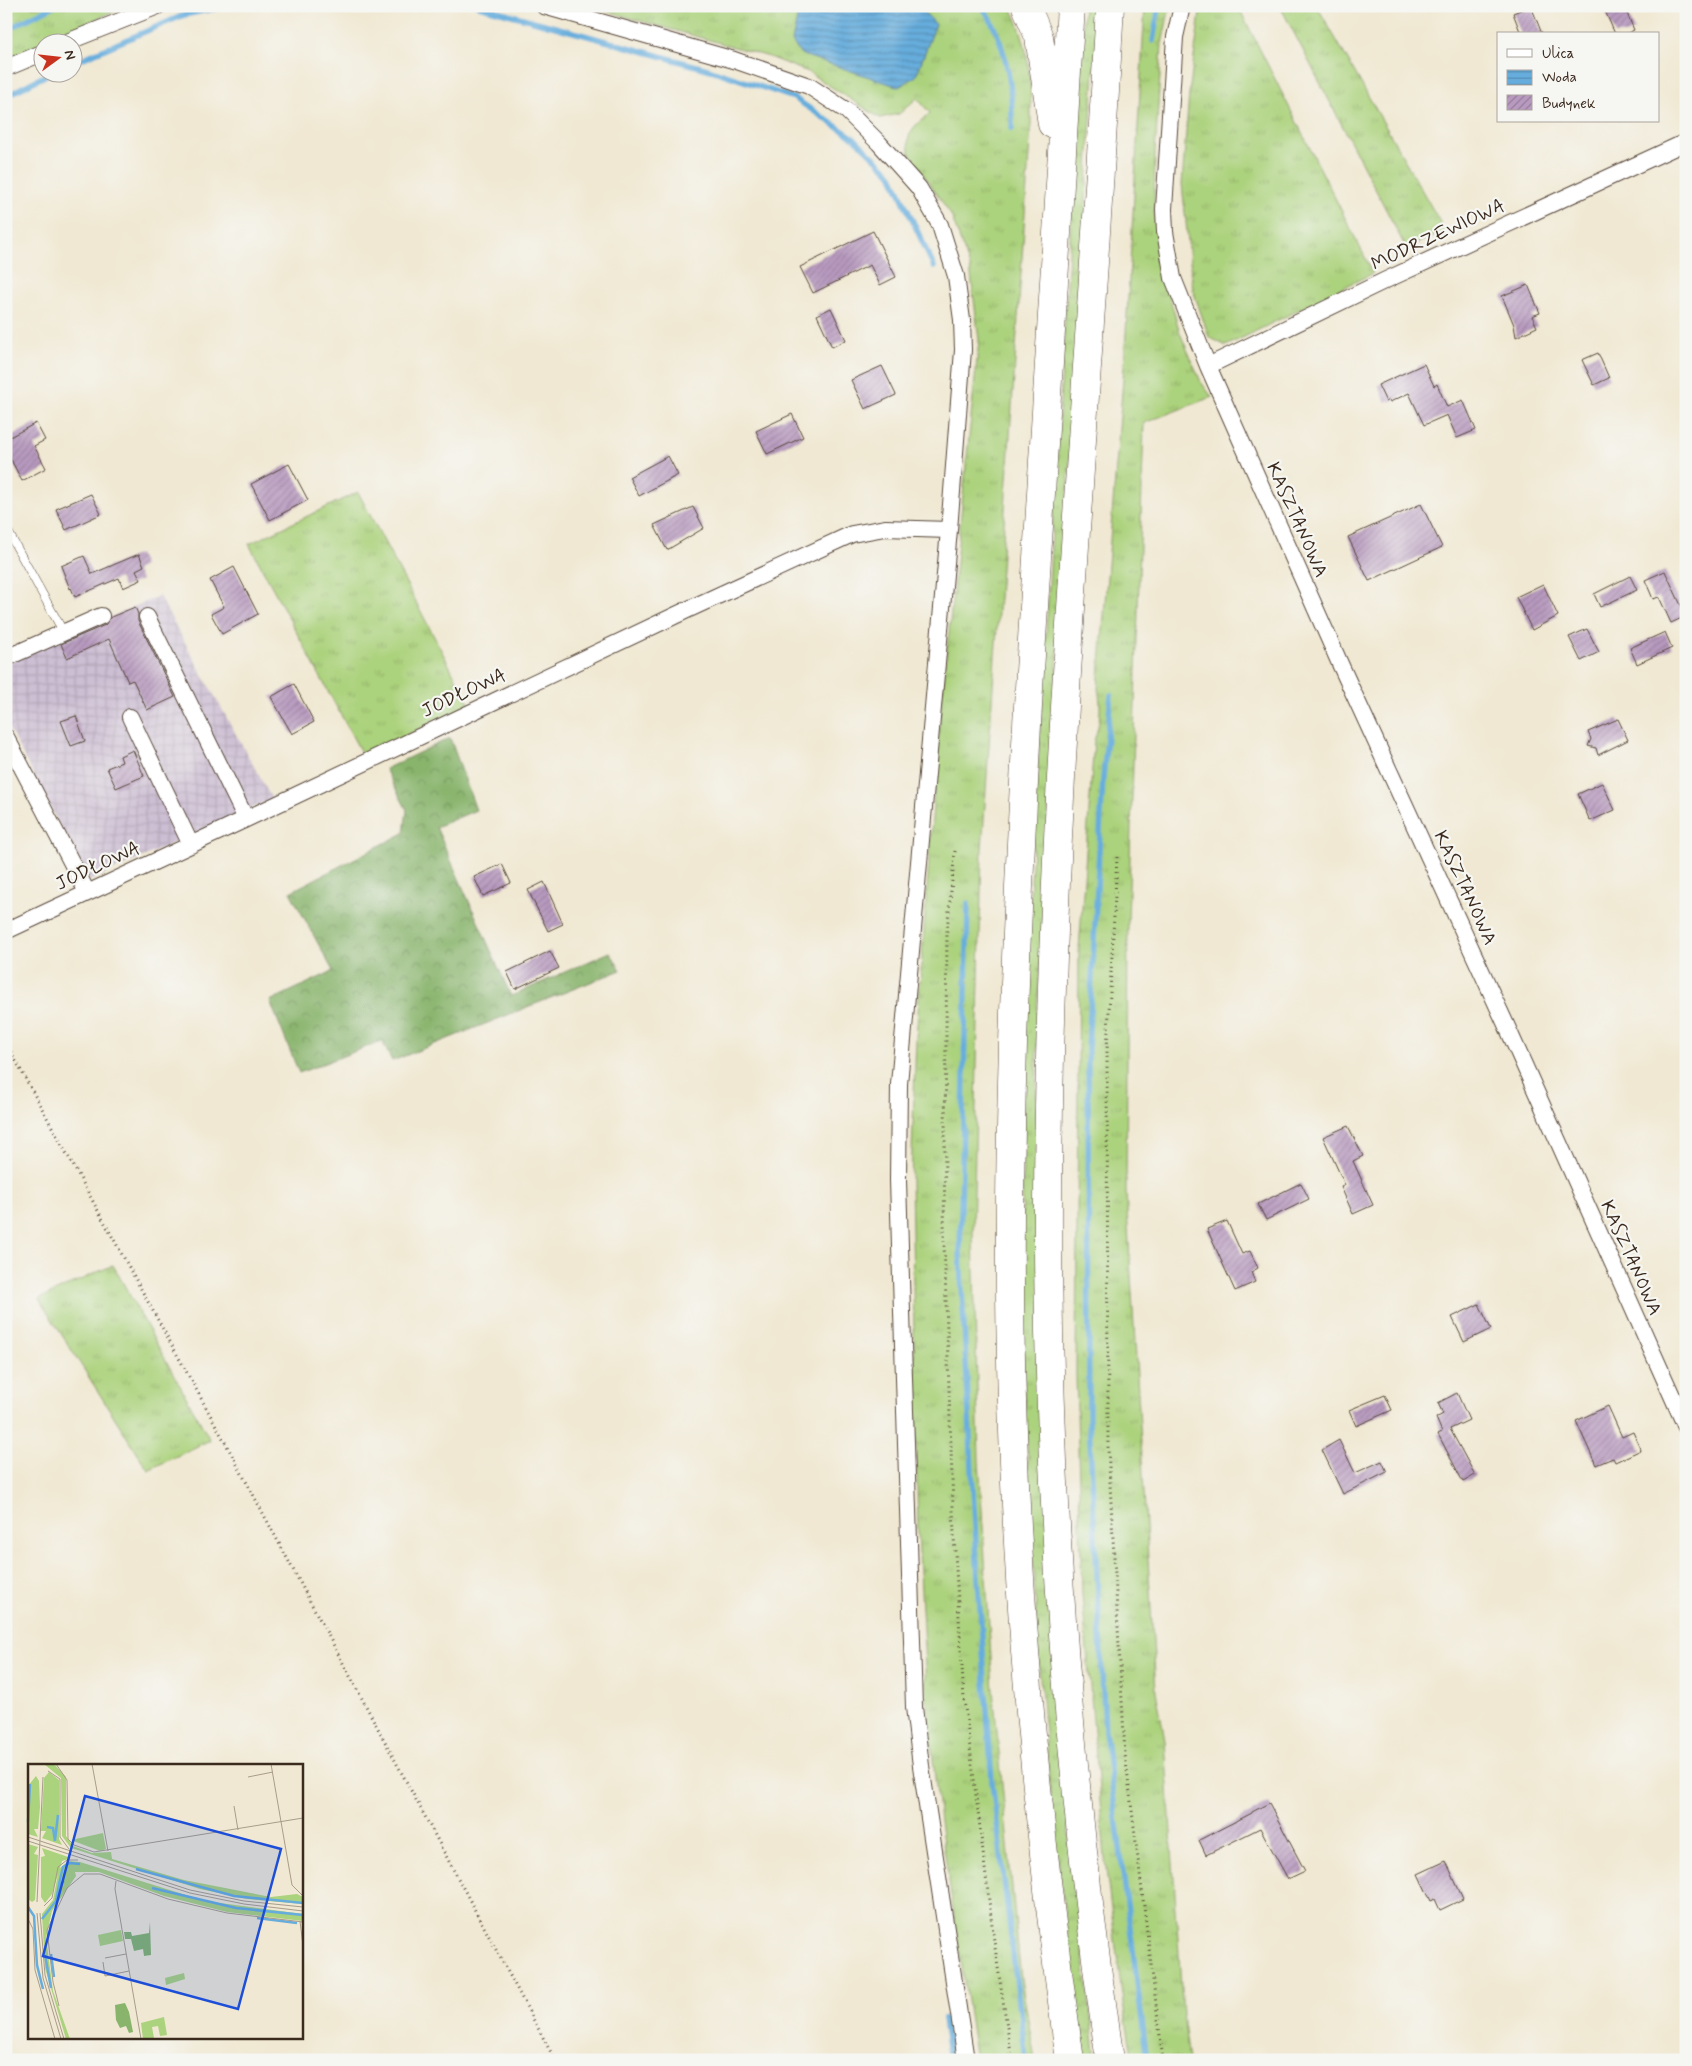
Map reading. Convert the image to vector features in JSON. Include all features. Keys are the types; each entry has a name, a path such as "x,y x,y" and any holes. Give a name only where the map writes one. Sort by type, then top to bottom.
{"highway":[{"path":"1026,6 1039,37 1061,176"},
{"path":"1070,2060 1043,1848 1027,1660 1012,1401 1010,1209 1014,1000 1020,856 1071,6"},
{"path":"1110,6 1062,790 1050,1094 1048,1246 1050,1379 1064,1638 1082,1840 1110,2060"},
{"path":"1108,36 1119,6"}],"street":[{"path":"82,36 158,6"},
{"path":"544,6 734,60 809,86 847,111 879,143 919,188 940,225 956,276 962,320 963,350 949,530 899,1084 898,1180 914,1707 921,1766 966,2060"},
{"name":"KASZTANOWA","path":"1182,6 1175,37 1172,70 1164,209 1165,232 1172,278 1208,366 1340,666 1508,1029 1686,1427"},
{"path":"6,68 32,57"},
{"name":"MODRZEWIOWA","path":"1208,366 1386,280 1686,142"},
{"name":"JODŁOWA","path":"6,931 852,534 885,528 949,530"},
{"path":"6,658 101,616"},
{"path":"147,617 246,820"},
{"path":"130,717 191,844"},
{"path":"6,737 87,892"}],"lane":[{"path":"6,528 64,633"}],"path":[{"path":"956,851 947,930 944,1242 954,1536 964,1699 994,1941 1012,2060"},
{"path":"1116,857 1107,1050 1108,1448 1124,1754 1163,2060"},
{"path":"6,1043 239,1468 555,2060"}],"shaded area":[{"path":"159,596 272,799 89,881 6,723 6,663"}],"green space":[{"path":"6,6 128,6 67,32 32,32 32,47 6,59"},
{"path":"588,6 1010,6 1022,34 1030,79 1031,125 982,849 973,1234 979,1461 993,1690 1021,1980 1035,2060 976,2060 940,1822 927,1705 918,1533 911,1181 916,1039 938,738 979,340 970,267 951,215 910,154 908,140 912,130 930,113 917,98 899,114 880,118 808,72 766,56"},
{"path":"1084,6 1098,6 1037,1012 1036,1203 1068,1829 1096,2060 1084,2060 1054,1832 1039,1666 1022,1350 1023,1014"},
{"path":"1145,6 1170,6 1162,44 1155,152 1154,211 1160,264 1180,333 1201,382 1212,397 1144,423 1128,921 1126,1193 1156,1691 1165,1741 1183,2016 1189,2060 1133,2060 1123,2003 1106,1869 1082,1594 1076,1374 1079,949 1094,741 1100,715 1098,689 1124,367"},
{"path":"1201,6 1238,6 1373,273 1226,346 1209,337 1193,290 1182,184 1189,94"},
{"path":"1280,6 1317,6 1445,231 1406,248"},
{"path":"358,492 470,705 363,756 249,544"},
{"path":"450,738 476,810 436,827 511,996 610,952 621,970 392,1061 382,1041 299,1073 270,1001 333,971 290,892 404,833 407,810 385,769"},
{"path":"113,1265 210,1440 148,1470 39,1299"}],"water":[{"path":"803,6 918,6 936,24 916,76 899,87 800,54 792,41 798,14"}],"building":[{"path":"1531,6 1541,32 1520,32 1513,13"},
{"path":"1603,6 1624,6 1634,30 1630,32 1614,32"},
{"path":"873,231 896,277 880,285 870,265 813,293 800,267"},
{"path":"1528,285 1540,313 1532,316 1537,327 1516,337 1514,325 1502,296"},
{"path":"831,308 846,340 832,347 817,315"},
{"path":"1598,353 1609,378 1594,385 1582,360"},
{"path":"1424,364 1434,386 1437,384 1447,407 1463,400 1476,430 1457,438 1447,415 1424,425 1409,393 1386,402 1378,385"},
{"path":"882,366 896,395 865,409 851,380"},
{"path":"792,414 803,437 767,454 756,431"},
{"path":"36,423 45,440 34,446 46,468 22,481 6,450 6,439"},
{"path":"668,456 678,475 639,496 629,477"},
{"path":"289,464 308,500 270,520 251,484"},
{"path":"91,494 101,514 66,530 56,509"},
{"path":"1421,504 1442,547 1369,581 1348,537"},
{"path":"693,507 704,528 667,550 654,525"},
{"path":"139,554 144,566 136,570 141,580 123,588 119,578 75,597 61,566 84,556 92,574"},
{"path":"234,567 258,614 222,634 211,614 224,607 210,580"},
{"path":"1665,571 1686,616 1671,623 1659,597 1653,599 1645,580"},
{"path":"1630,576 1637,590 1600,607 1594,594"},
{"path":"1543,584 1558,616 1532,630 1516,597"},
{"path":"135,607 138,621 175,697 147,710 133,680 128,682 109,639 67,658 61,644 105,625 111,617"},
{"path":"1587,629 1599,652 1581,661 1569,637"},
{"path":"1665,632 1672,648 1637,664 1630,648"},
{"path":"294,684 314,722 292,734 271,697"},
{"path":"76,716 85,741 71,746 61,721"},
{"path":"1618,719 1628,740 1598,755 1596,748 1588,746 1591,739 1588,732"},
{"path":"133,750 144,776 116,788 107,768 122,762 120,756"},
{"path":"1602,783 1615,810 1590,821 1578,794"},
{"path":"502,864 511,883 483,896 474,877"},
{"path":"544,882 563,924 548,931 528,890"},
{"path":"550,951 559,968 515,989 507,972"},
{"path":"1348,1126 1363,1156 1353,1161 1373,1205 1353,1214 1341,1187 1345,1185 1323,1137"},
{"path":"1301,1183 1309,1199 1266,1220 1258,1204"},
{"path":"1227,1221 1242,1254 1250,1251 1258,1268 1251,1272 1255,1282 1235,1291 1207,1229"},
{"path":"1479,1304 1491,1329 1464,1342 1452,1317"},
{"path":"1457,1393 1469,1420 1450,1429 1475,1475 1463,1482 1438,1434 1442,1432 1436,1418 1443,1414 1438,1403"},
{"path":"1385,1395 1392,1410 1356,1426 1349,1410"},
{"path":"1608,1406 1622,1437 1633,1432 1641,1450 1615,1462 1613,1458 1596,1465 1576,1421"},
{"path":"1339,1440 1355,1473 1382,1461 1387,1472 1343,1494 1322,1450"},
{"path":"1269,1803 1305,1871 1288,1879 1260,1828 1206,1855 1199,1840"},
{"path":"1446,1861 1463,1899 1440,1910 1435,1899 1431,1901 1418,1874"}],"waterway":[{"path":"6,30 54,6"},
{"path":"82,59 184,15 227,6"},
{"path":"479,6 711,70 794,98 854,138 891,174 934,267"},
{"path":"779,6 798,14"},
{"path":"982,6 997,34 1007,65 1010,81 1012,129"},
{"path":"1153,41 1159,6"},
{"path":"6,96 33,82"},
{"path":"1111,695 1103,778 1088,1050 1089,1421 1105,1731 1147,2060"},
{"path":"968,903 960,1253 978,1579 992,1782 1026,2060"},
{"path":"944,2019 950,2060"}]}
